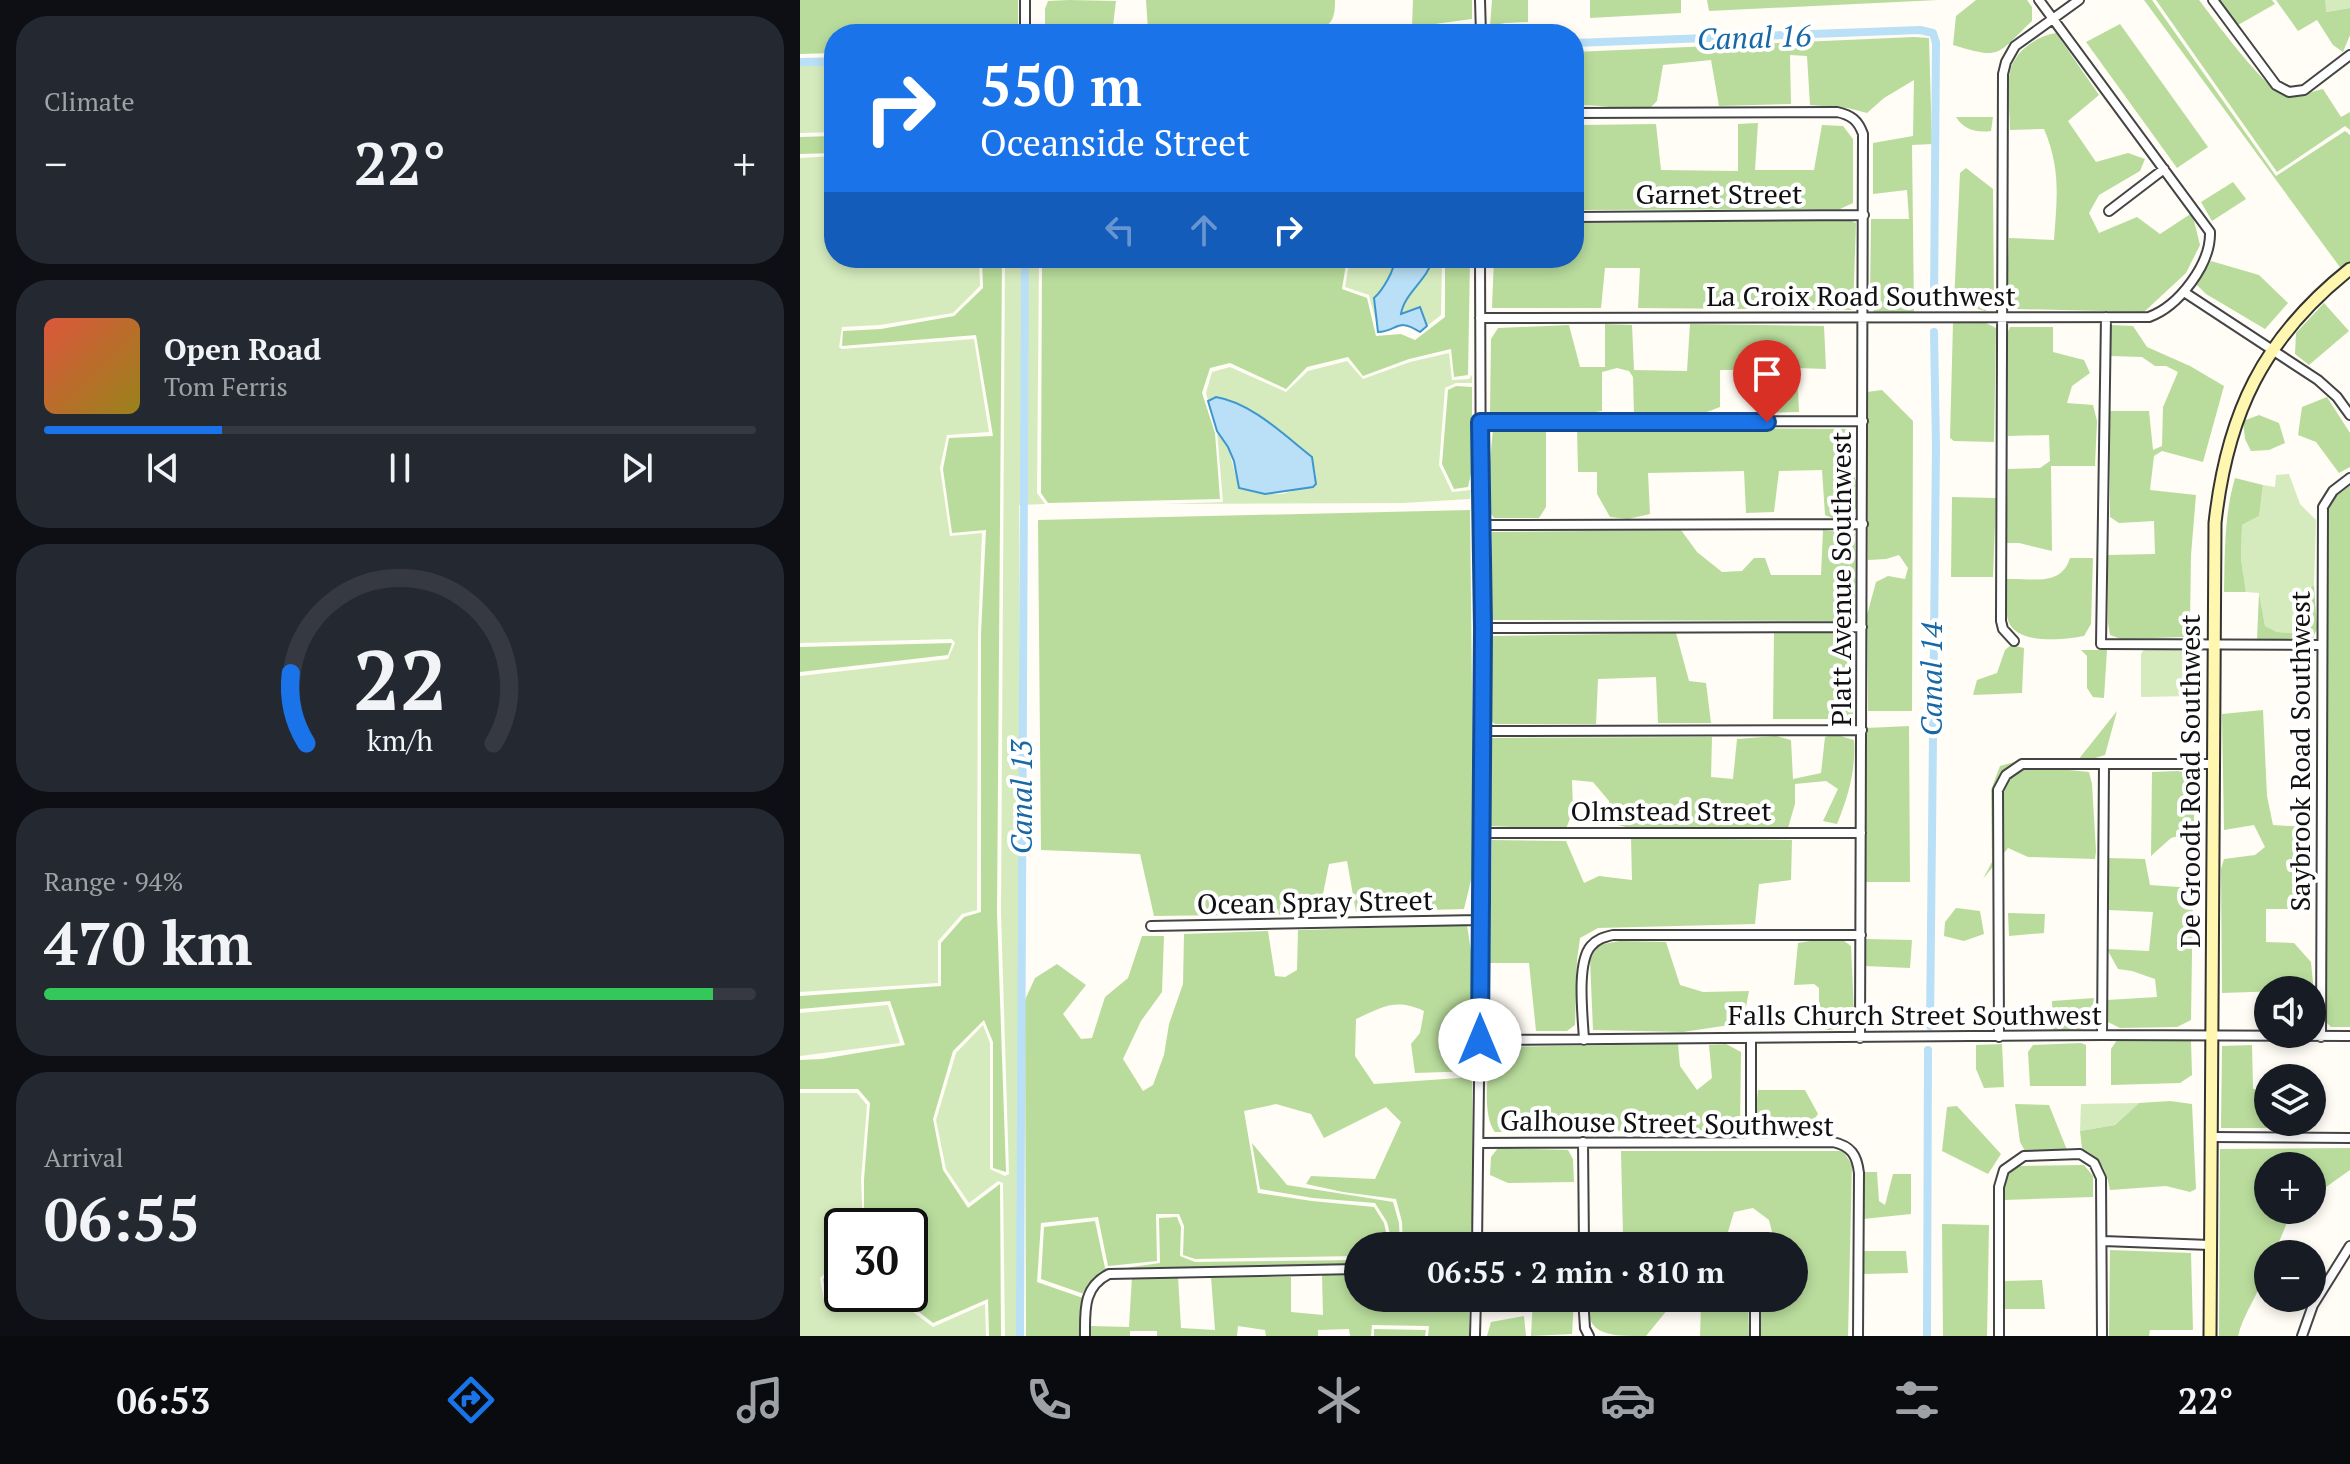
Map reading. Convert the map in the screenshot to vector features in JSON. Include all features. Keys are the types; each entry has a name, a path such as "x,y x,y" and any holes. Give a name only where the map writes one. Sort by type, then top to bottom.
{"street":[{"path":"1025,0 1025,24"},
{"path":"1480,0 1481,24"},
{"path":"2039,0 2164,169 2109,211"},
{"path":"2014,641 2001,621 2003,74 2015,46 2079,0"},
{"path":"2213,0 2276,85 2289,92 2304,90 2350,55"},
{"name":"Platt Avenue Southwest","path":"1584,113 1837,112 1859,122 1864,145 1860,1038"},
{"name":"La Croix Road Southwest","path":"1480,318 2149,317 2165,311 2184,292 2209,250 2210,232 2164,169"},
{"name":"Garnet Street","path":"1584,217 1864,215"},
{"path":"1477,1232 1483,628 1480,268"},
{"name":"De Groodt Road Southwest","path":"2210,1336 2215,523 2221,475 2233,429 2254,381 2272,350 2315,298 2350,269"},
{"path":"2184,292 2318,380 2337,397 2350,415"},
{"path":"2106,317 2101,644 2322,645"},
{"path":"1480,422 1863,421"},
{"name":"Saybrook Road Southwest","path":"2321,976 2323,507 2333,491 2350,478"},
{"path":"1481,525 1863,524"},
{"path":"1483,628 1862,627"},
{"path":"1482,731 1862,730"},
{"path":"1999,1037 1998,790 2006,775 2022,764 2213,764"},
{"path":"2102,1035 2104,765"},
{"name":"Olmstead Street","path":"1482,833 1861,833"},
{"name":"Ocean Spray Street","path":"1151,926 1479,920"},
{"path":"1584,1040 1583,965 1591,945 1601,938 1613,935 1861,935"},
{"name":"Falls Church Street Southwest","path":"1480,1040 2102,1035 2254,1037"},
{"name":"Falls Church Street Southwest","path":"2326,1037 2350,1036"},
{"path":"1751,1038 1751,1141"},
{"path":"2210,1137 2350,1138"},
{"path":"1583,1142 1584,1232"},
{"name":"Galhouse Street Southwest","path":"1479,1143 1833,1142 1852,1150 1858,1161 1859,1173 1858,1336"},
{"path":"1999,1336 1999,1187 2004,1170 2024,1156 2080,1154 2094,1163 2101,1178 2102,1336"},
{"path":"2103,1241 2210,1245"},
{"path":"2302,1336 2313,1305 2350,1246"},
{"path":"1085,1336 1087,1296 1099,1279 1109,1274 1344,1269"},
{"path":"1475,1336 1476,1312"},
{"path":"1583,1312 1589,1336"},
{"path":"1755,1312 1755,1336"}],"green space":[{"path":"800,0 1018,0 1018,24 824,24 824,53 800,54"},
{"path":"1146,0 1335,0 1333,18 1329,24 1148,24"},
{"path":"1413,0 1472,0 1472,19 1412,24"},
{"path":"1492,0 1528,0 1528,22 1490,24"},
{"path":"1590,0 1681,0 1681,13 1590,18"},
{"path":"1707,0 1938,0 1709,11"},
{"path":"1976,0 2027,0 2032,7 2032,21 1997,51 1981,52 1953,45 1956,16"},
{"path":"2144,0 2152,0 2276,176 2345,131 2350,135 2350,264 2342,270"},
{"path":"2156,0 2199,0 2240,53 2277,91 2294,95 2323,89 2341,117 2350,112 2350,130 2345,126 2277,172"},
{"path":"2218,0 2272,0 2275,4 2238,25 2258,54"},
{"path":"2276,0 2325,0 2326,12 2350,8 2350,35 2343,52 2333,45 2317,20 2298,31"},
{"path":"2325,0 2350,0 2350,8 2325,12"},
{"path":"1048,1 1116,1 1113,24 1045,24"},
{"path":"2120,24 2208,147 2177,168 2086,42"},
{"path":"2056,33 2099,95 2068,121 2096,162 2128,153 2145,159 2140,171 2099,195 2089,213 2099,233 2137,217 2160,234 2192,213 2200,245 2186,273 2144,312 2017,309 2007,286 2009,238 2054,240 2057,197 2053,157 2044,129 2010,130 2010,72 2021,51 2041,37"},
{"path":"1929,38 1932,144 1912,145 1914,312 1874,312 1870,299 1871,219 1909,219 1907,190 1873,194 1873,143 1913,136 1914,80 1884,98 1867,113 1810,105 1807,56 1790,55 1791,104 1719,106 1711,60 1663,65 1657,101 1648,110 1629,109 1584,105 1584,52"},
{"path":"824,57 824,132 800,133 800,58"},
{"path":"1956,117 1993,117 1991,131 1971,130"},
{"path":"1758,123 1755,170 1814,170 1822,125 1843,126 1853,139 1853,203 1840,209 1584,210 1584,125 1656,124 1661,170 1738,171 1738,124"},
{"path":"824,136 824,153 800,154 800,137"},
{"path":"824,157 824,268 979,268 980,286 953,313 880,325 842,327 839,347 974,339 989,432 947,435 940,468 950,536 982,533 978,634 977,910 962,914 938,941 938,983 800,992 800,676 948,659 955,643 952,639 800,643 800,158"},
{"path":"1966,168 1993,189 1994,306 1985,311 1954,302 1960,173"},
{"path":"2233,182 2246,199 2212,221 2201,202"},
{"path":"1849,220 1856,223 1853,310 1638,308 1640,268 1605,268 1601,308 1492,308 1494,268 1584,268 1584,223"},
{"path":"2211,261 2259,275 2288,303 2265,329 2206,294 2196,284"},
{"path":"982,268 1002,268 997,913 1006,1172 993,1168 993,1042 984,1020 953,1051 933,1119 943,1170 968,1208 1000,1184 1001,1336 989,1336 988,1299 933,1323 919,1312 928,1312 928,1208 864,1208 870,1103 858,1089 800,1089 800,1060 905,1045 890,1001 800,1009 800,996 941,986 941,943 964,917 981,912 981,634 986,530 952,533 943,469 949,438 993,436 976,335 842,346 843,331 881,329 954,316 983,288"},
{"path":"1005,268 1039,268 1037,493 1045,504 1019,505 1023,1336 1005,1336 1003,1183 998,1181 969,1203 946,1169 936,1120 956,1053 983,1025 990,1043 990,1169 1005,1176 1009,1174 1001,913"},
{"path":"1042,268 1345,268 1342,289 1367,298 1376,336 1401,334 1415,340 1445,317 1445,268 1470,268 1468,375 1454,377 1451,349 1409,359 1363,376 1348,357 1307,367 1286,389 1230,363 1210,368 1202,393 1215,433 1220,499 1048,503 1041,493"},
{"path":"1348,268 1393,268 1374,298 1376,322 1369,295 1345,287"},
{"path":"1429,268 1442,268 1441,315 1427,326 1416,308 1401,315 1406,300"},
{"path":"1473,282 1472,383 1456,383 1445,388 1439,465 1452,492 1471,490 1470,499 1403,503 1163,504 1223,502 1217,431 1228,447 1239,488 1282,494 1316,484 1315,468 1264,421 1233,402 1219,398 1208,401 1206,393 1212,372 1230,367 1286,392 1308,371 1347,361 1363,379 1410,362 1449,353 1452,380 1469,379 1472,375"},
{"path":"2324,303 2349,331 2309,365 2295,354 2296,333"},
{"path":"1984,322 1996,328 1994,442 1954,441 1950,438 1953,323"},
{"path":"1605,324 1632,325 1634,370 1687,371 1690,324 1824,326 1826,369 1797,368 1799,412 1761,413 1762,370 1720,370 1720,407 1707,412 1634,416 1633,377 1629,371 1617,368 1602,372 1602,411 1571,416 1496,417 1490,412 1491,339 1498,328 1569,325 1580,367 1605,367"},
{"path":"2111,325 2133,326 2147,347 2190,366 2224,386 2203,462 2162,451 2154,456 2150,490 2196,495 2190,623 2184,637 2121,639 2110,635 2108,555 2155,554 2154,521 2119,523 2110,517 2110,411 2149,411 2153,450 2162,446 2163,407 2178,372 2166,366 2155,366 2142,357 2111,356"},
{"path":"2010,327 2053,327 2053,352 2084,360 2090,373 2072,386 2067,403 2093,405 2097,421 2095,466 2051,466 2052,551 2006,543 2008,469 2040,468 2050,461 2049,435 2008,436 2007,334"},
{"path":"1456,386 1472,387 1472,469 1468,487 1454,489 1442,464 1448,390"},
{"path":"1882,390 1913,421 1912,711 1868,711 1867,615 1876,582 1888,576 1905,579 1908,568 1899,555 1868,560 1867,392"},
{"path":"2327,397 2350,433 2350,467 2339,473 2316,442 2298,435 2302,407"},
{"path":"2259,415 2279,423 2285,443 2269,450 2251,451 2245,439 2243,421"},
{"path":"1546,426 1546,507 1539,518 1494,518 1486,506 1493,429"},
{"path":"1577,427 1851,429 1852,469 1858,488 1856,509 1834,519 1825,515 1822,470 1779,471 1774,512 1746,513 1744,471 1648,473 1650,514 1628,519 1610,517 1597,494 1597,472 1578,472"},
{"path":"2289,474 2300,504 2316,520 2314,585 2304,595 2303,634 2277,632 2265,626 2259,593 2246,592 2241,559 2242,525 2259,516 2263,485 2275,487 2276,475"},
{"path":"2235,478 2263,485 2259,516 2242,525 2241,559 2246,592 2224,592 2227,520"},
{"path":"2350,486 2350,1027 2331,1027 2326,1022 2328,509 2336,496"},
{"path":"1952,497 1996,498 1993,577 1951,577"},
{"path":"1470,510 1474,868 1464,909 1356,912 1347,861 1329,864 1319,914 1154,916 1140,854 1041,850 1038,520"},
{"path":"1681,530 1697,552 1722,572 1742,571 1754,558 1765,558 1771,575 1821,575 1823,530 1855,534 1856,614 1843,621 1491,620 1492,532"},
{"path":"2070,558 2093,558 2091,624 2084,636 2039,639 2018,632 2007,616 2007,579 2053,577 2066,567"},
{"path":"2314,585 2317,629 2313,638 2257,640 2259,593 2265,626 2277,632 2303,634 2304,594"},
{"path":"1676,633 1689,681 1706,683 1711,723 1658,723 1656,677 1598,679 1596,724 1495,724 1489,719 1493,636"},
{"path":"1774,633 1846,633 1852,638 1853,719 1773,719"},
{"path":"952,643 948,655 800,672 800,647"},
{"path":"2011,645 2024,648 2022,693 1973,695 1977,680 1997,673 2005,650"},
{"path":"2145,648 2192,649 2193,696 2141,697 2141,654"},
{"path":"2081,650 2107,650 2104,698 2093,697 2087,688 2087,656"},
{"path":"2263,710 2267,796 2273,825 2307,827 2311,909 2266,909 2266,942 2294,943 2311,962 2312,976 2254,976 2254,992 2222,993 2221,869 2224,859 2255,855 2265,847 2254,825 2224,830 2222,714"},
{"path":"2117,711 2105,755 2078,760"},
{"path":"1909,726 1910,882 1863,882 1866,728"},
{"path":"1834,734 1854,740 1850,783 1837,824 1823,821 1838,789 1826,781 1795,784 1795,804 1788,828 1630,828 1614,824 1609,801 1593,782 1572,780 1573,810 1566,829 1488,826 1490,738 1712,737 1711,777 1733,779 1737,739 1776,736 1791,740 1793,779 1821,773 1825,737"},
{"path":"2025,759 2078,760 2069,770 2089,772 2095,859 2028,857 2008,848 1983,879 1992,862 1991,790 2000,766"},
{"path":"2152,772 2194,774 2194,832 2171,838 2151,856"},
{"path":"1631,838 1792,840 1791,880 1759,884 1755,924 1598,928 1580,938 1575,1025 1567,1031 1536,1031 1529,963 1490,963 1492,840 1566,841 1584,883 1599,876 1632,880"},
{"path":"2108,858 2145,859 2150,885 2193,888 2191,1020 2177,1027 2120,1028 2108,1022 2107,1000 2157,997 2155,979 2118,969 2107,949 2149,951 2153,912 2108,910"},
{"path":"1956,908 1980,911 1984,934 1964,941 1944,936 1945,922"},
{"path":"2008,913 2045,914 2044,933 2009,936"},
{"path":"1467,925 1475,978 1475,1071 1415,1073 1411,1044 1420,1033 1424,1011 1405,1005 1389,1006 1356,1019 1355,1056 1374,1084 1472,1077 1471,1232 1402,1232 1396,1199 1306,1184 1311,1176 1375,1179 1401,1122 1386,1107 1324,1138 1311,1114 1276,1104 1244,1111 1258,1193 1374,1207 1386,1232 1344,1232 1344,1256 1195,1259 1183,1255 1184,1226 1179,1214 1156,1214 1157,1261 1108,1266 1098,1217 1041,1223 1037,1282 1083,1298 1081,1336 1026,1336 1025,1000 1035,978 1057,964 1086,985 1063,1014 1081,1039 1092,1038 1105,997 1128,978 1142,936 1164,936 1162,992 1141,1021 1123,1059 1143,1091 1153,1085 1183,984 1184,934 1268,931 1275,976 1285,977 1297,970 1298,930"},
{"path":"1866,939 1912,940 1910,968 1865,966"},
{"path":"1620,941 1666,942 1680,985 1703,992 1749,991 1743,1023 1683,1032 1593,1030 1590,960 1598,945"},
{"path":"1844,941 1851,946 1854,1014 1851,1026 1829,1030 1819,1028 1819,988 1814,984 1794,985 1798,943"},
{"path":"2094,998 2090,1021 2082,1029 2053,1030 2052,1001"},
{"path":"888,1005 900,1043 800,1056 800,1013"},
{"path":"2117,1040 2191,1041 2192,1075 2180,1083 2111,1085 2111,1049"},
{"path":"1678,1044 1680,1066 1697,1090 1712,1078 1709,1045 1726,1044 1741,1052 1740,1130 1495,1132 1491,1124 1487,1090 1496,1047"},
{"path":"2002,1044 2004,1087 1984,1088 1976,1069 1976,1045"},
{"path":"2033,1045 2086,1045 2086,1086 2030,1086 2028,1052"},
{"path":"2252,1045 2254,1128 2221,1128 2222,1046"},
{"path":"1758,1090 1805,1090 1818,1114 1805,1131 1762,1129 1756,1109"},
{"path":"800,1093 857,1093 867,1105 861,1180 862,1208 824,1208 824,1275 820,1278 824,1312 913,1312 933,1327 985,1304 986,1336 800,1336"},
{"path":"2170,1101 2192,1104 2196,1189 2190,1192 2166,1186 2110,1190 2102,1165 2082,1148 2080,1131 2115,1125 2139,1103"},
{"path":"2139,1103 2115,1125 2080,1131 2081,1104"},
{"path":"2015,1104 2049,1105 2067,1150 2025,1151 2020,1142"},
{"path":"1957,1106 2001,1154 1988,1174 1942,1151 1947,1107"},
{"path":"1252,1143 1287,1185 1393,1202 1399,1232 1390,1232 1375,1203 1313,1198 1260,1189"},
{"path":"1498,1148 1568,1150 1573,1159 1574,1182 1508,1183 1490,1175 1491,1157"},
{"path":"2350,1148 2350,1170 2326,1187 2326,1152 2254,1152 2254,1224 2286,1224 2280,1240 2254,1240 2254,1298 2238,1336 2219,1336 2220,1149"},
{"path":"1621,1151 1843,1151 1852,1165 1848,1336 1761,1336 1761,1312 1808,1312 1808,1232 1772,1232 1769,1220 1753,1208 1734,1212 1728,1232 1623,1232"},
{"path":"2084,1165 2093,1176 2093,1197 2004,1200 2003,1181 2009,1170 2019,1166"},
{"path":"1864,1172 1877,1172 1879,1201 1885,1205 1893,1174 1911,1174 1911,1214 1863,1219"},
{"path":"1177,1217 1181,1227 1180,1256 1195,1262 1344,1260 1344,1265 1125,1268 1160,1263 1159,1218"},
{"path":"1095,1221 1105,1268 1115,1269 1096,1276 1084,1294 1041,1279 1044,1227"},
{"path":"1942,1224 1989,1225 1987,1336 1943,1336"},
{"path":"2110,1250 2191,1253 2193,1330 2150,1330 2149,1336 2109,1336"},
{"path":"1864,1251 1906,1251 1908,1273 1863,1274"},
{"path":"1322,1274 1344,1274 1344,1312 1469,1312 1469,1336 1428,1336 1429,1326 1372,1325 1371,1336 1350,1336 1349,1329 1318,1330 1318,1336 1266,1336 1265,1330 1238,1326 1237,1336 1157,1336 1157,1331 1130,1331 1130,1336 1091,1336 1091,1326 1129,1327 1132,1276 1178,1276 1181,1328 1215,1330 1211,1277 1291,1277 1291,1312 1323,1315"},
{"path":"2042,1280 2045,1309 2003,1309 2004,1281"},
{"path":"1532,1312 1573,1312 1572,1334 1531,1336"},
{"path":"1588,1312 1666,1312 1646,1336 1610,1334 1595,1327"},
{"path":"1701,1312 1748,1312 1749,1336 1700,1336"},
{"path":"1524,1316 1526,1336 1487,1336 1491,1322"},
{"path":"1374,1329 1426,1330 1425,1336 1374,1336"}],"water":[{"path":"1393,268 1429,268 1407,299 1401,314 1420,307 1427,326 1420,332 1402,325 1378,332 1374,298"},
{"path":"1216,397 1255,413 1312,457 1316,484 1265,494 1239,488 1234,461 1217,431 1208,401"}],"waterway":[{"name":"Canal 16","path":"1584,43 1920,30 1933,33 1936,43 1934,304"},
{"name":"Canal 16","path":"800,62 824,62"},
{"name":"Canal 13","path":"1020,1336 1025,268"},
{"name":"Canal 14","path":"1930,1026 1936,447 1934,332"},
{"name":"Canal 14","path":"1927,1336 1928,1050"}],"route":[{"path":"1480,1040 1483,628 1480,422 1767,422"}]}
